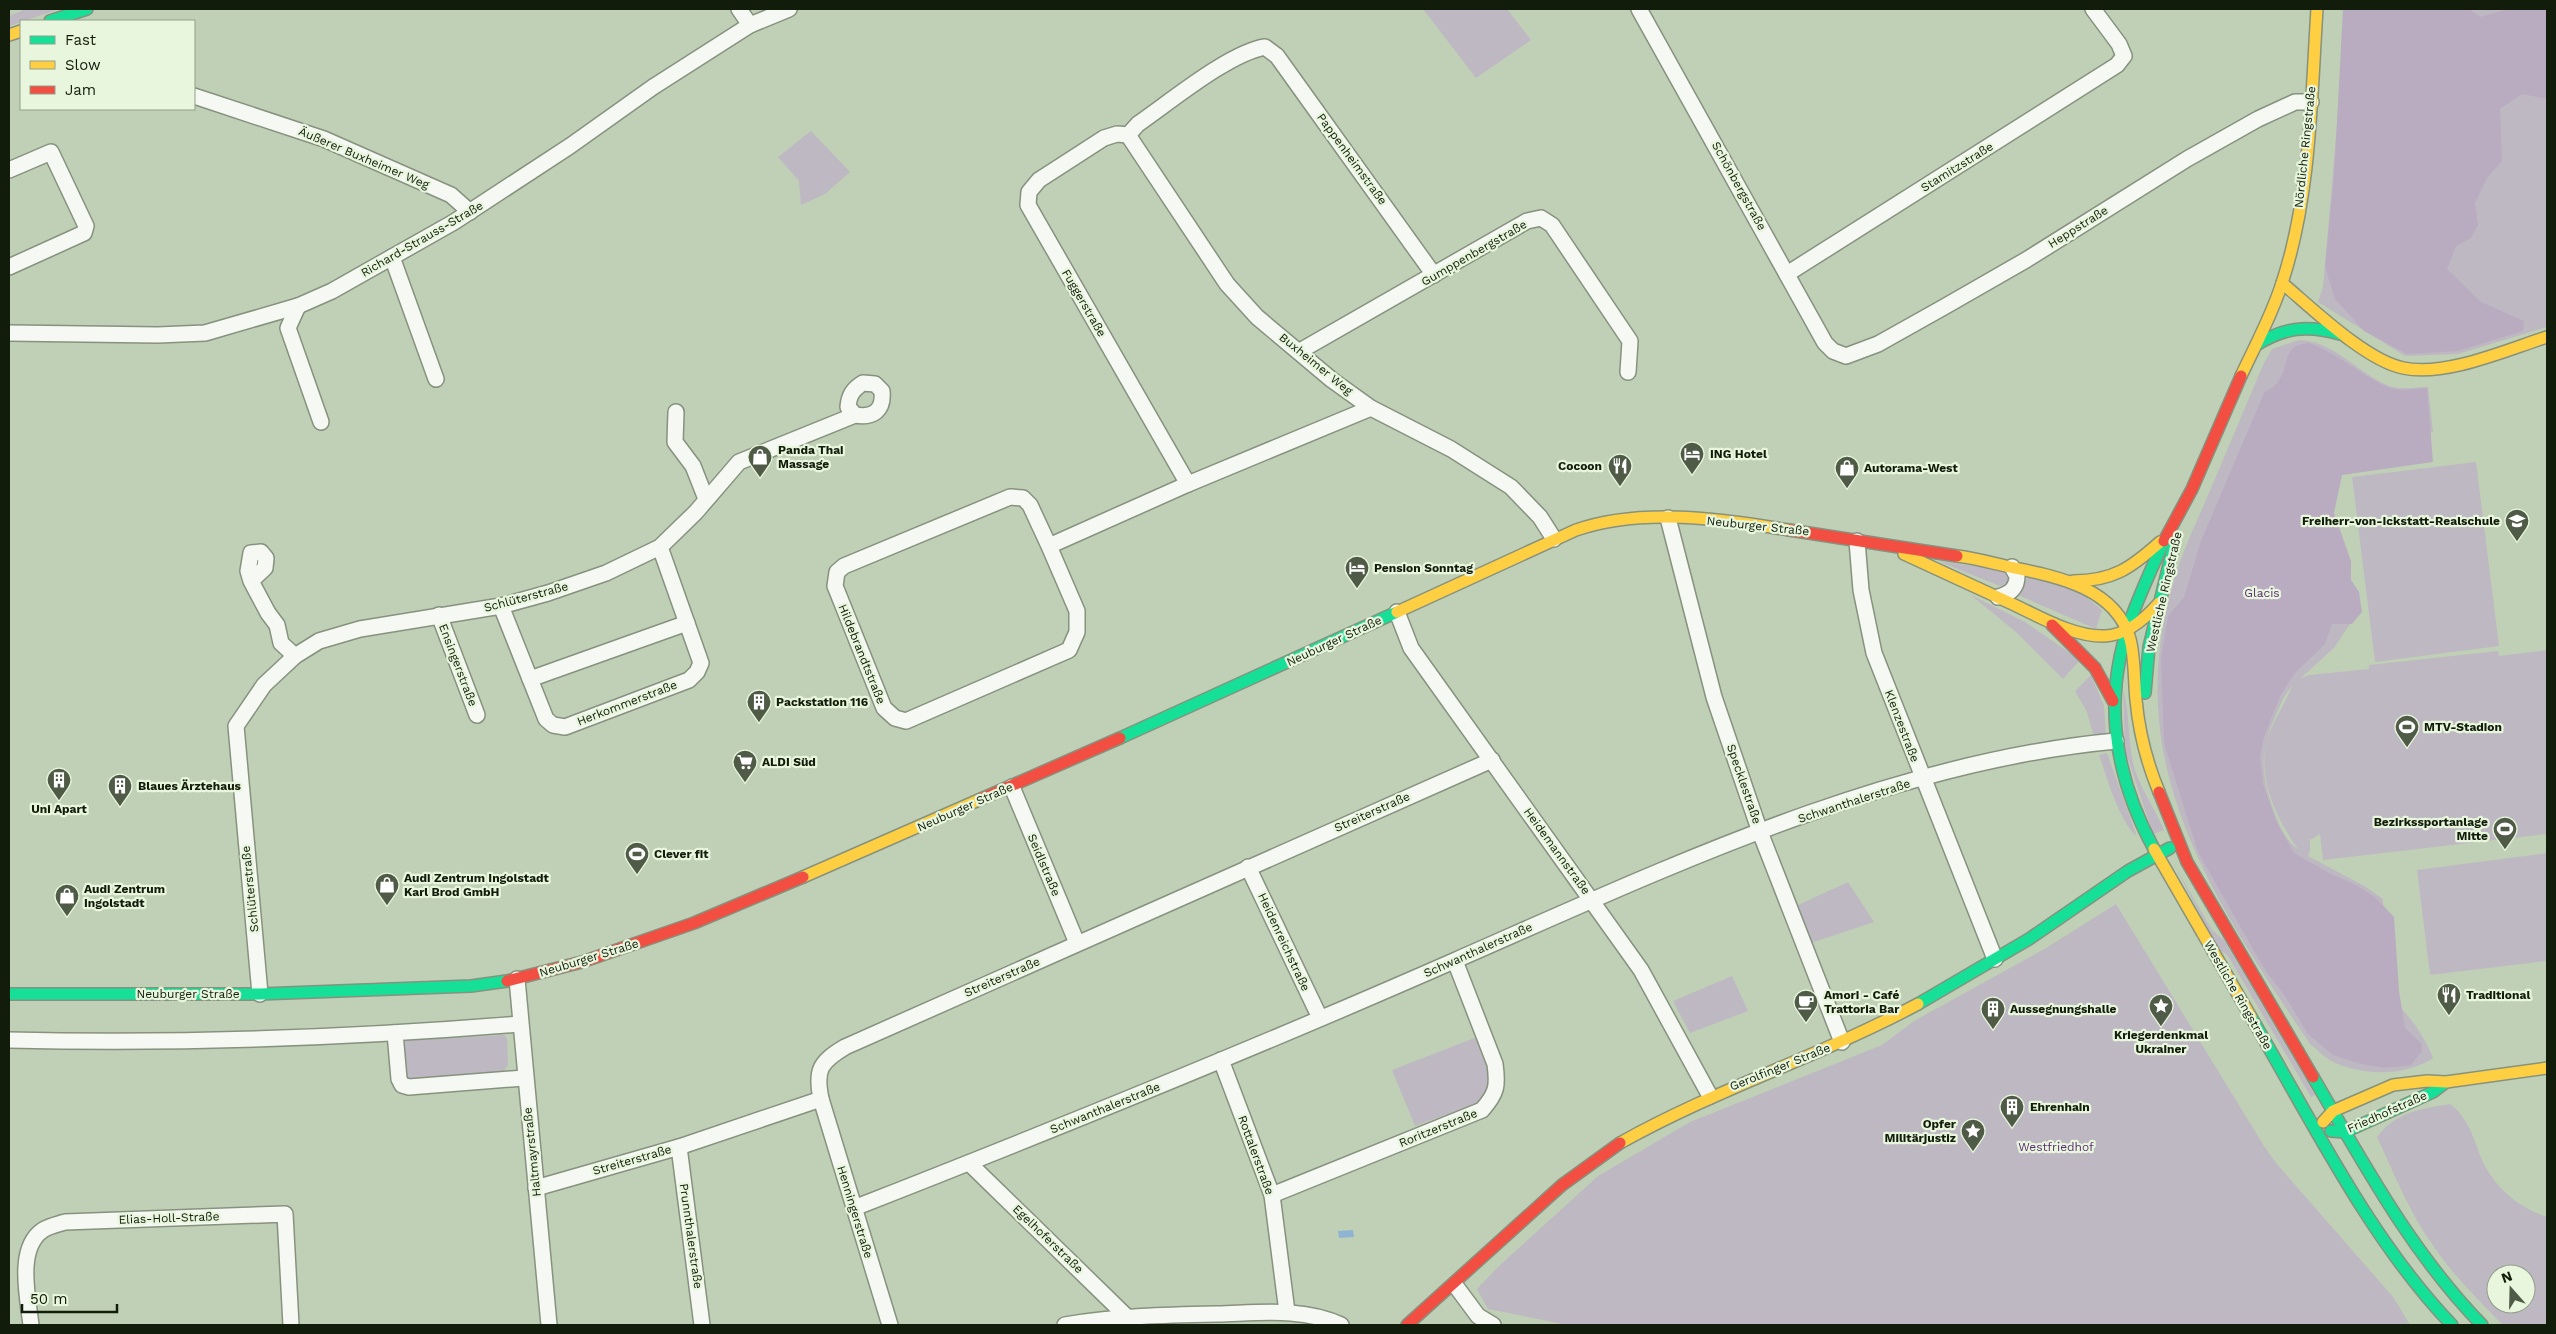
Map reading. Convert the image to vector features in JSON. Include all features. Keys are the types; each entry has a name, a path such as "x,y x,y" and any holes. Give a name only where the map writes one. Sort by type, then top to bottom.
{"main road":[{"path":"53,20 87,9"},
{"name":"Nördliche Ringstraße","path":"2282,283 2300,208 2318,9"},
{"path":"2282,283 2348,336 2379,357 2403,368 2433,368 2466,363 2547,337"},
{"name":"Westliche Ringstraße","path":"2282,283 2187,500 2167,535 2139,595 2127,630 2116,678 2114,704 2116,741 2130,797 2156,854 2383,1241 2428,1300 2452,1325"},
{"path":"2256,345 2272,335 2289,328 2305,325 2348,336"},
{"name":"Westliche Ringstraße","path":"2143,746 2149,647 2187,500"},
{"name":"Neuburger Straße","path":"9,994 260,994 471,986 517,979 582,962 694,923 1012,786 1554,539 1596,523 1622,518 1668,518 1740,522 1890,548 1935,552 2072,581 2100,580 2123,573 2167,535"},
{"name":"Neuburger Straße","path":"1890,548 2046,620 2104,636 2127,630 2149,614 2159,603"},
{"name":"Neuburger Straße","path":"2072,581 2103,600 2127,630"},
{"name":"Neuburger Straße","path":"2046,620 2092,661 2107,685 2114,704"},
{"name":"Westliche Ringstraße","path":"2127,630 2143,746 2179,844 2199,884 2405,1232 2470,1313 2482,1325"},
{"name":"Gerolfinger Straße","path":"1408,1325 1455,1285 1514,1226 1566,1180 1617,1145 1710,1096 1842,1042 1908,1010 1995,959 2156,854 2179,844"},
{"name":"Friedhofstraße","path":"2317,1130 2333,1111 2393,1085 2427,1081 2446,1082 2547,1068"},
{"name":"Friedhofstraße","path":"2317,1130 2346,1132 2433,1092 2446,1082"}],"street":[{"path":"739,9 750,25"},
{"name":"Richard-Strauss-Straße","path":"9,333 158,336 205,333 298,306 332,291 470,212 653,87 750,25 789,9"},
{"name":"Schönbergstraße","path":"1640,9 1825,343 1833,351 1846,356"},
{"name":"Stamitzstraße","path":"1787,274 2109,70 2124,56 2119,44 2093,9"},
{"name":"Pappenheimstraße","path":"1128,135 1138,124 1230,61 1249,50 1265,47 1277,56 1434,275"},
{"name":"Äußerer Buxheimer Weg","path":"195,96 324,139 451,195 470,212"},
{"name":"Heppstraße","path":"1846,356 1878,344 2026,260 2187,158 2258,119 2295,102 2311,102"},
{"name":"Fuggerstraße","path":"1128,135 1117,134 1104,138 1039,180 1029,192 1028,205 1188,484"},
{"name":"Buxheimer Weg","path":"1128,135 1227,284 1257,317 1300,351 1332,380 1371,408 1451,449 1511,487 1540,517 1554,539"},
{"path":"9,170 51,152 86,226 84,233 9,267"},
{"name":"Gumppenbergstraße","path":"1300,351 1526,221 1541,218 1552,225 1630,341 1628,372"},
{"path":"392,257 436,380"},
{"path":"298,306 288,328 321,422"},
{"path":"1049,546 1188,484 1371,408"},
{"path":"676,412 675,442 692,466 706,499"},
{"name":"Schlüterstraße","path":"260,994 236,726 264,685 295,656 319,640 360,629 501,606 548,594 606,573 660,547 739,462 854,415"},
{"name":"Hildebrandtstraße","path":"1010,497 1023,498 1030,505 1049,546 1077,611 1077,632 1069,650 906,721 895,718 884,708 835,586 837,572 844,566 1010,497"},
{"name":"Specklestraße","path":"1668,518 1714,697 1760,832 1842,1042"},
{"name":"Klenzestraße","path":"1857,541 1861,590 1874,653 1995,959"},
{"name":"Herkommerstraße","path":"501,606 546,719 553,725 565,727 689,680 697,672 700,663 660,547"},
{"path":"1998,597 2010,592 2016,585 2017,576 2012,567"},
{"path":"251,581 268,613 277,625 282,643 295,656"},
{"name":"Heidemannstraße","path":"1397,612 1411,648 1641,970 1710,1096"},
{"name":"Ensingerstraße","path":"439,615 477,715"},
{"path":"530,679 686,622"},
{"name":"Schwanthalerstraße","path":"854,1208 970,1163 1221,1060 1455,961 1592,900 1760,832 1923,779 1994,760 2116,741"},
{"name":"Streiterstraße","path":"536,1188 679,1147 821,1099 818,1081 820,1069 828,1057 845,1047 1492,760"},
{"name":"Seidlstraße","path":"1012,786 1077,943"},
{"name":"Heidenreichstraße","path":"1248,867 1320,1018"},
{"name":"Roritzerstraße","path":"1272,1195 1482,1110 1494,1097 1497,1082 1495,1064 1455,961"},
{"name":"Haltmayrstraße","path":"517,979 524,1078 549,1325"},
{"path":"9,1040 117,1042 395,1033 520,1024"},
{"path":"395,1033 399,1079 402,1085 409,1087 524,1078"},
{"name":"Rottalerstraße","path":"1221,1060 1272,1195 1287,1312"},
{"name":"Henningerstraße","path":"821,1099 890,1325"},
{"name":"Prunnthalerstraße","path":"679,1147 702,1325"},
{"name":"Egelhoferstraße","path":"970,1163 1126,1316"},
{"name":"Elias-Holl-Straße","path":"31,1325 25,1273 28,1251 43,1230 65,1222 285,1214 292,1325"},
{"path":"1455,1285 1478,1316 1493,1325"},
{"path":"1065,1325 1126,1316 1287,1312 1325,1318 1341,1325"},
{"path":"2457,1325 2470,1313"}],"green space":[{"path":"26,9 59,9 27,20 20,20 20,22 9,26 9,16"},
{"path":"1423,9 1507,9 1531,40 1476,78"},
{"path":"2343,9 2469,9 2480,17 2509,9 2547,9 2547,99 2522,94 2500,109 2502,161 2487,178 2475,203 2478,225 2471,238 2456,246 2447,269 2481,302 2524,321 2523,331 2458,351 2407,354 2364,331 2335,299 2325,267 2334,177"},
{"path":"2347,9 2547,9 2547,327 2458,354 2405,356 2318,302 2323,287"},
{"path":"811,131 850,172 825,194 801,205 799,181 778,157"},
{"name":"Glacis","path":"2299,340 2312,342 2335,352 2389,386 2403,388 2428,387 2433,432 2391,444 2331,475 2332,522 2359,610 2334,648 2301,678 2309,675 2369,669 2369,665 2498,651 2499,656 2547,650 2547,834 2323,860 2320,834 2310,840 2308,856 2366,887 2383,899 2386,995 2414,1023 2433,1058 2409,1069 2383,1072 2356,1070 2331,1061 2310,1044 2237,931 2206,874 2181,817 2165,758 2158,696 2162,631 2180,562 2264,363 2272,349","holes":["2292,686 2267,740 2265,768 2270,797 2282,825 2298,849 2281,829 2270,800 2264,765 2266,742 2270,730 2282,701"]},
{"name":"Glacis","path":"2309,343 2330,352 2378,382 2393,389 2427,388 2433,462 2342,475 2334,513 2351,561 2351,580 2359,592 2362,612 2352,624 2332,624 2325,644 2294,674 2280,696 2264,737 2260,757 2263,784 2277,823 2294,853 2375,897 2394,917 2399,991 2405,1028 2421,1043 2422,1051 2411,1065 2385,1068 2361,1064 2333,1055 2308,1034 2285,996 2265,970 2198,852 2164,743 2161,660 2168,616 2184,597 2201,541 2264,393 2277,383 2290,352 2300,345"},
{"path":"2476,462 2499,646 2375,662 2352,477"},
{"path":"1938,561 2008,571 2011,581 2005,586 2000,586"},
{"path":"2028,575 2071,585 2102,610 2096,629 2020,596"},
{"path":"1971,595 2025,622 2080,660 2063,679 2016,632"},
{"path":"2091,675 2104,706 2106,734 2094,737 2087,712 2075,691"},
{"path":"2123,690 2135,770 2164,830 2153,834 2125,750"},
{"path":"2107,753 2135,835 2118,808 2099,755"},
{"path":"2547,853 2547,961 2430,975 2417,870"},
{"path":"2172,861 2212,930 2224,940 2315,1095 2311,1097 2228,956 2218,948"},
{"path":"1848,882 1874,922 1811,943 1796,906"},
{"name":"Westfriedhof","path":"2116,904 2264,1146 2276,1163 2394,1298 2410,1325 1568,1325 1488,1309 1477,1289 1499,1266 1598,1176 1690,1122 1882,1045 1914,1021 2046,948"},
{"path":"1732,976 1748,1011 1690,1033 1673,1001"},
{"path":"504,1035 507,1038 508,1065 502,1073 415,1082 403,1074 400,1047 404,1041"},
{"path":"1477,1037 1488,1066 1489,1093 1478,1103 1415,1126 1392,1070"},
{"path":"2450,1104 2462,1116 2487,1170 2501,1188 2527,1208 2547,1217 2547,1325 2503,1325 2493,1314 2536,1314 2536,1264 2486,1264 2486,1307 2448,1266 2416,1219 2377,1137 2392,1122 2419,1110"}],"water":[{"path":"1353,1230 1354,1237 1339,1238 1338,1231"}],"traffic: fast":[{"path":"53,20 87,9"},
{"path":"2256,345 2277,334 2296,329 2317,329 2340,334"},
{"path":"2154,849 2140,820 2121,761 2116,731 2115,701 2124,639 2138,599 2164,541"},
{"path":"2145,693 2149,647 2174,544"},
{"path":"1120,738 1397,612"},
{"path":"1918,1004 2029,939 2128,871 2170,848"},
{"path":"9,994 260,994 471,986 507,981"},
{"path":"2251,1017 2319,1137 2368,1217 2422,1292 2452,1325"},
{"path":"2313,1077 2370,1174 2411,1237 2456,1297 2482,1325"},
{"path":"2331,1131 2345,1132 2433,1092 2446,1082"}],"traffic: slow":[{"path":"2241,376 2278,295 2292,250 2299,216 2308,147 2317,9"},
{"path":"9,35 20,31"},
{"path":"2282,283 2323,319 2356,344 2372,355 2403,368 2420,370 2457,366 2547,337"},
{"path":"1397,612 1576,530 1601,523 1627,519 1682,517 1737,522 1789,530"},
{"path":"2073,581 2110,576 2130,566 2160,542"},
{"path":"1904,554 2055,624 2080,633 2105,636 2121,633 2142,620 2159,603"},
{"path":"1957,556 2064,580 2081,587 2112,607 2123,621 2130,639 2141,736 2159,792"},
{"path":"803,877 981,799"},
{"path":"2154,849 2251,1017"},
{"path":"1620,1143 1693,1106 1844,1040 1918,1004"},
{"path":"2323,1122 2333,1111 2393,1085 2427,1081 2446,1082 2547,1068"}],"traffic: jam":[{"path":"2164,541 2192,489 2241,376"},
{"path":"1789,530 1957,556"},
{"path":"2052,625 2095,668 2113,701"},
{"path":"981,799 1120,738"},
{"path":"2159,792 2187,862 2313,1077"},
{"path":"507,981 582,962 694,923 803,877"},
{"path":"1407,1325 1562,1185 1620,1143"}],"place":[{"name":"ING Hotel","path":"1692,475"},
{"name":"Panda Thai Massage","path":"760,478"},
{"name":"Cocoon","path":"1620,487"},
{"name":"Autorama-West","path":"1847,489"},
{"name":"Freiherr-von-Ickstatt-Realschule","path":"2517,542"},
{"name":"Pension Sonntag","path":"1357,589"},
{"name":"Packstation 116","path":"759,723"},
{"name":"MTV-Stadion","path":"2407,748"},
{"name":"ALDI Süd","path":"745,783"},
{"name":"Uni Apart","path":"59,801"},
{"name":"Blaues Ärztehaus","path":"120,807"},
{"name":"Bezirkssportanlage Mitte","path":"2505,850"},
{"name":"Clever fit","path":"637,875"},
{"name":"Audi Zentrum Ingolstadt Karl Brod GmbH","path":"387,906"},
{"name":"Audi Zentrum Ingolstadt","path":"67,917"},
{"name":"Traditional","path":"2449,1016"},
{"name":"Amori - Café Trattoria Bar","path":"1806,1023"},
{"name":"Kriegerdenkmal Ukrainer","path":"2161,1027"},
{"name":"Aussegnungshalle","path":"1993,1030"},
{"name":"Ehrenhain","path":"2012,1128"},
{"name":"Opfer Militärjustiz","path":"1973,1152"}]}
